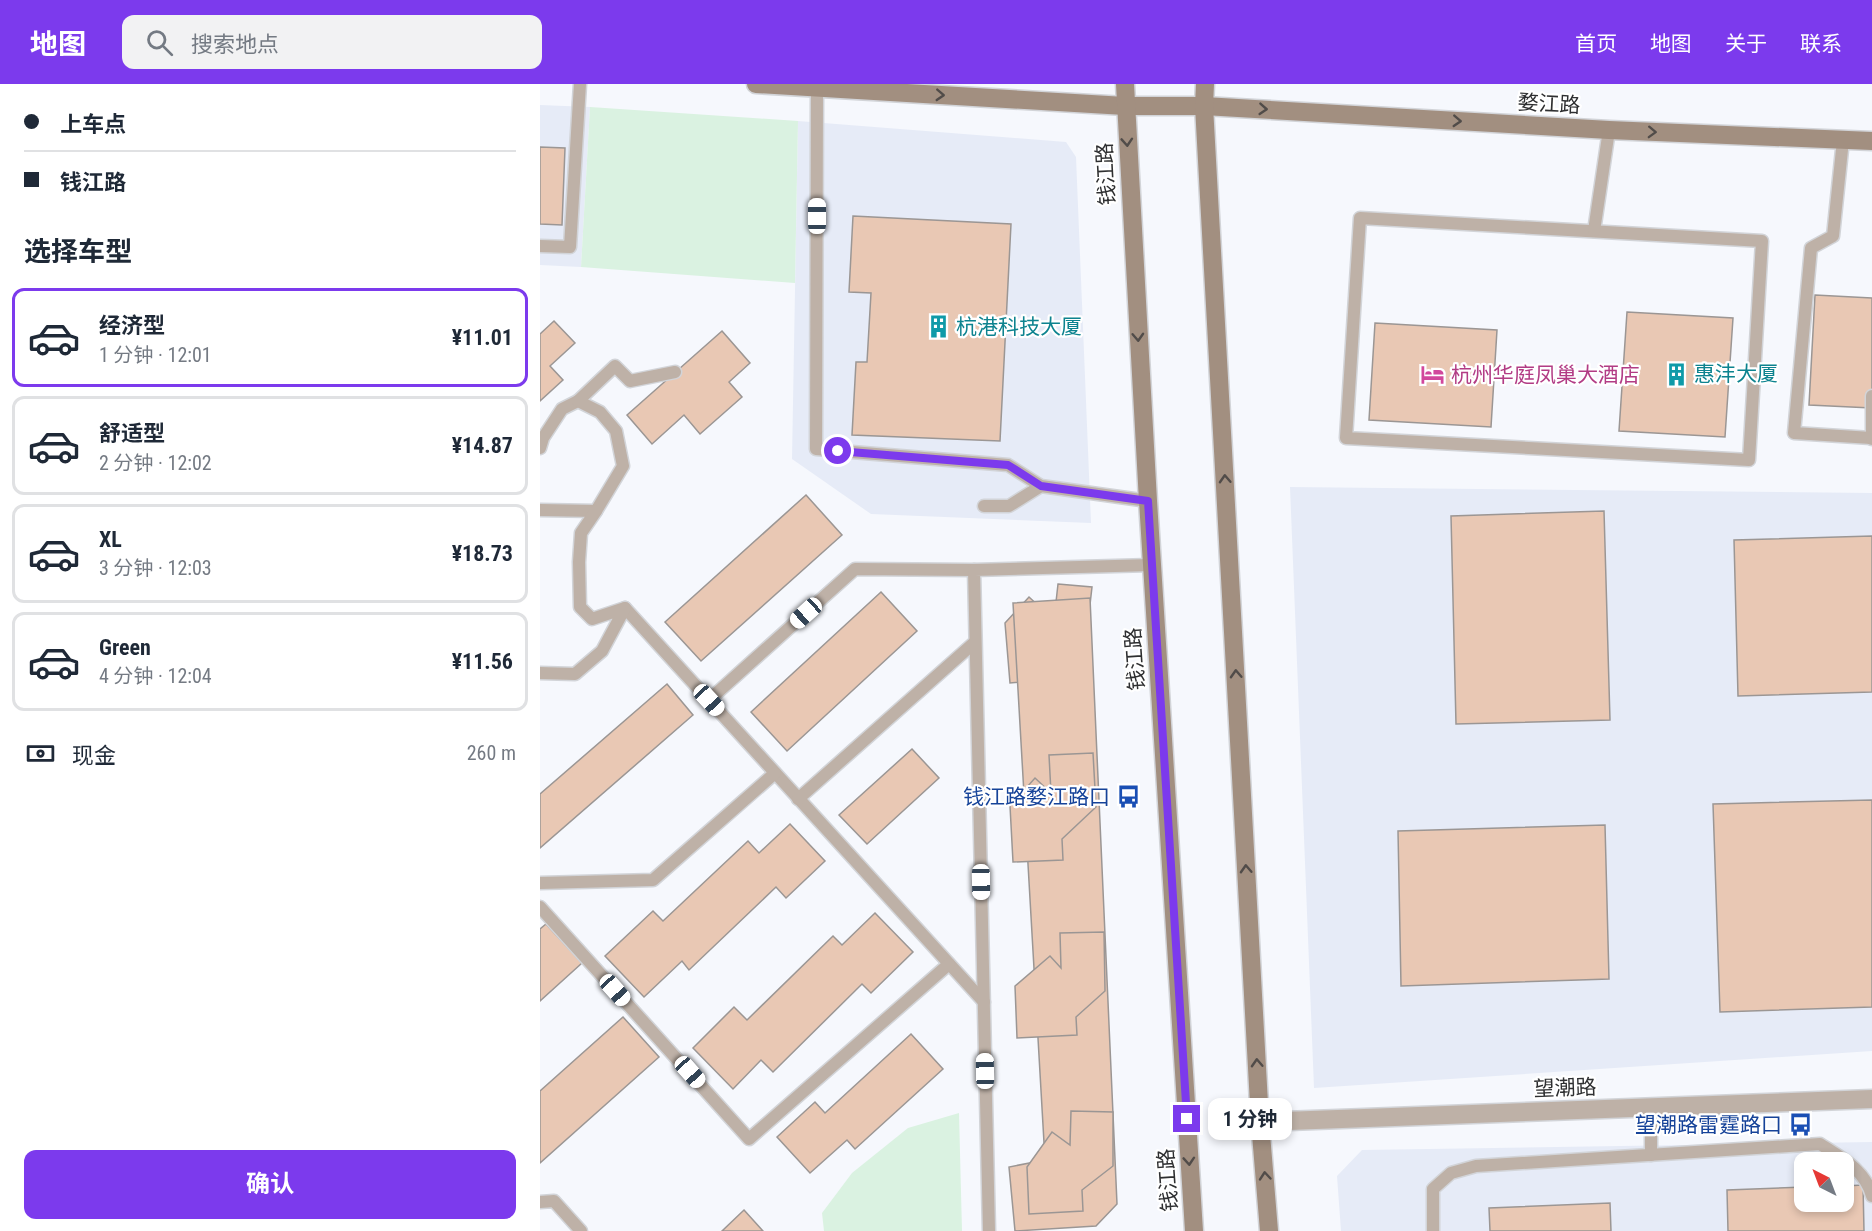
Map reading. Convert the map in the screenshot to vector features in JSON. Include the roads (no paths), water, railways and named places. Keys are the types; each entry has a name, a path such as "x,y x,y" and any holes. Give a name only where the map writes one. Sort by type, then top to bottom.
{"main road":[{"name":"婺江路","path":"756,84 1125,106 1204,106 1609,130 1872,141"},
{"name":"钱江路","path":"1125,84 1151,565 1194,1231"},
{"path":"1205,84 1204,106 1260,1122 1269,1231"}],"street":[{"name":"望潮路","path":"1260,1122 1872,1099"}],"lane":[{"path":"540,246 570,247 580,84"},
{"path":"817,88 816,449 1008,465 1041,486 1148,501"},
{"path":"1594,231 1609,130"},
{"path":"1843,140 1833,236 1811,248 1794,433 1871,439 1872,396"},
{"path":"1360,218 1594,231 1762,241 1749,460 1346,438 1360,218"},
{"path":"540,448 543,438 562,410 578,401 615,366 630,381 675,372"},
{"path":"578,401 600,412 616,431 623,466 581,533 580,607 592,619 625,608"},
{"path":"984,506 1009,506 1041,486"},
{"path":"540,510 596,511"},
{"path":"709,700 855,569 974,570 1151,565"},
{"path":"974,570 989,1231"},
{"path":"540,674 575,674 602,651 625,608"},
{"path":"625,608 984,1002"},
{"path":"798,799 975,642"},
{"path":"540,883 653,880 775,772"},
{"path":"540,907 749,1139 949,964"},
{"path":"1650,1108 1651,1155"},
{"path":"1433,1231 1433,1189 1452,1173 1476,1166 1820,1144 1848,1162 1868,1183 1872,1196"},
{"path":"540,1202 554,1201 581,1231"}],"place":[{"name":"杭港科技大厦","path":"938,327"},
{"name":"惠沣大厦","path":"1676,374"},
{"name":"杭州华庭凤巢大酒店","path":"1433,375"},
{"name":"钱江路婺江路口","path":"1128,797"},
{"name":"望潮路雷霆路口","path":"1800,1125"}]}
